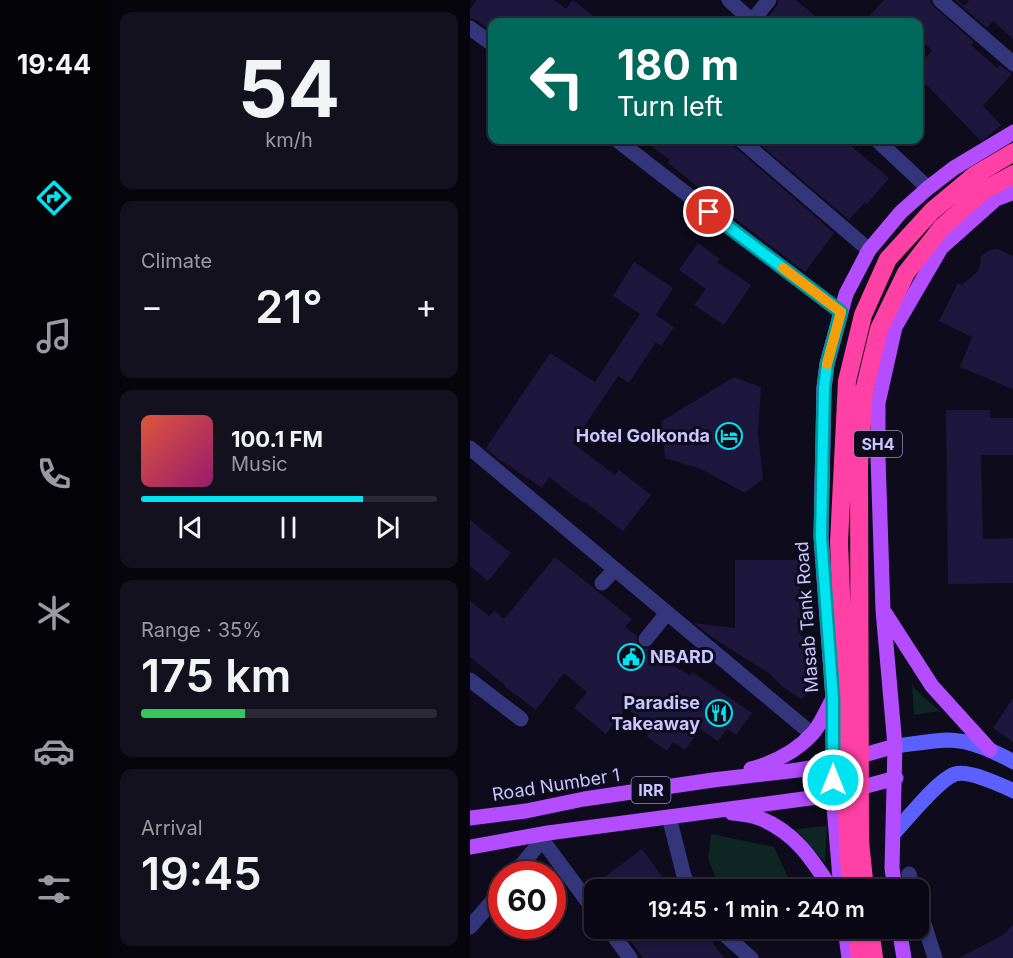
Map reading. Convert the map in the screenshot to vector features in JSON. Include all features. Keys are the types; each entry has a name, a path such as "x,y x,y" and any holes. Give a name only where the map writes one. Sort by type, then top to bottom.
{"highway":[{"path":"851,879 848,851 839,542 847,381 863,315 888,259 932,211 975,175 1013,152"},
{"path":"864,879 860,842 859,475 864,391 879,329 906,273 942,227 983,191 1013,174"},
{"path":"858,939 860,958"},
{"path":"871,939 874,958"}],"main road":[{"name":"Masab Tank Road","path":"840,879 833,795 833,699 821,537 824,388 827,364 846,294 869,250 901,212 928,188 954,168 1013,132"},
{"name":"SH4","path":"895,746 883,610 878,403 895,327 941,248 996,199 1013,192"},
{"path":"821,537 881,536"},
{"path":"824,585 882,579"},
{"path":"883,610 932,686 990,750"},
{"path":"713,780 767,764 793,750 812,734 833,699"},
{"path":"894,879 895,746 948,740 963,742 990,750 1013,762"},
{"name":"Road Number 1","path":"470,818 713,780 798,770 833,764 895,746"},
{"path":"894,833 931,792 956,774 965,773 996,782 1013,791"},
{"name":"IRR","path":"470,847 833,795 896,778"},
{"name":"IRR","path":"718,810 758,817 789,834 812,858 825,879"},
{"path":"846,939 849,958"},
{"path":"901,939 904,958"}],"street":[{"path":"729,0 748,18"},
{"path":"755,18 769,0"},
{"path":"940,0 1013,64"},
{"path":"470,28 488,41"},
{"path":"622,144 841,312"},
{"path":"746,144 869,250"},
{"path":"881,144 928,188"},
{"path":"470,447 812,734"},
{"path":"602,583 615,568"},
{"path":"646,639 667,613"},
{"path":"470,680 521,719"},
{"path":"669,817 686,879"},
{"path":"525,861 546,837 584,895"},
{"path":"470,927 488,906"},
{"path":"616,939 630,958"},
{"path":"729,939 751,958"},
{"path":"929,939 935,958"}],"green space":[{"path":"912,685 921,695 940,711 914,715"},
{"path":"827,826 825,863 795,829"},
{"path":"711,834 774,847 788,879 716,879 708,858"}],"building":[{"path":"477,0 554,0 566,9 573,0 596,18 488,18 488,29 470,18 470,9"},
{"path":"779,0 796,0 817,18 767,18"},
{"path":"884,0 930,0 934,7 974,42 971,45 997,68 1000,65 1012,74 983,106 1001,125 981,141 923,81 923,59 932,51 923,42 923,18 868,18"},
{"path":"955,0 964,6 969,0 1013,0 1013,39 993,21 987,28"},
{"path":"648,144 733,144 834,233 805,272 712,201 713,199 668,163 670,160"},
{"path":"760,144 849,144 889,178 867,204 865,202 849,220"},
{"path":"698,243 720,259 717,262 751,285 724,325 694,305 706,289 679,270"},
{"path":"997,249 1013,256 1013,389 960,367 972,337 939,321 958,283 962,285 978,271 980,257 990,250"},
{"path":"634,262 673,288 656,315 674,327 661,346 656,342 629,383 618,376 573,443 615,475 619,470 651,495 623,531 549,477 542,488 486,448 550,353 595,382 640,314 613,296"},
{"path":"734,377 761,387 758,433 763,479 745,493 701,469 665,458 662,421"},
{"path":"946,410 990,410 990,418 1013,418 1013,455 981,455 983,539 1013,538 1013,583 948,584"},
{"path":"470,520 511,553 488,581 470,566"},
{"path":"555,557 632,619 625,627 637,636 640,647 645,649 651,647 680,670 690,675 692,672 752,713 736,735 727,729 718,741 700,729 685,750 673,742 667,751 647,737 650,732 644,728 647,723 626,708 606,734 574,708 587,692 564,673 536,710 470,657 470,601 489,616 494,611 504,619"},
{"path":"735,560 800,560 800,636 809,637 810,672 813,683 808,693 801,699 783,687 769,673 713,638 694,623 735,628"},
{"path":"1013,698 1013,742 993,728"},
{"path":"642,849 664,879 602,879"},
{"path":"1013,925 1013,958 959,958 1003,935"},
{"path":"629,939 710,939 724,958 643,958"}],"slow traffic":[{"path":"783,268 841,312 827,364"}],"place":[{"name":"Hotel Golkonda","path":"729,436"},
{"name":"NBARD","path":"631,657"},
{"name":"Paradise Takeaway","path":"719,713"}],"route":[{"path":"709,212 841,312 827,364 824,388 821,537 833,699 833,780"}]}
